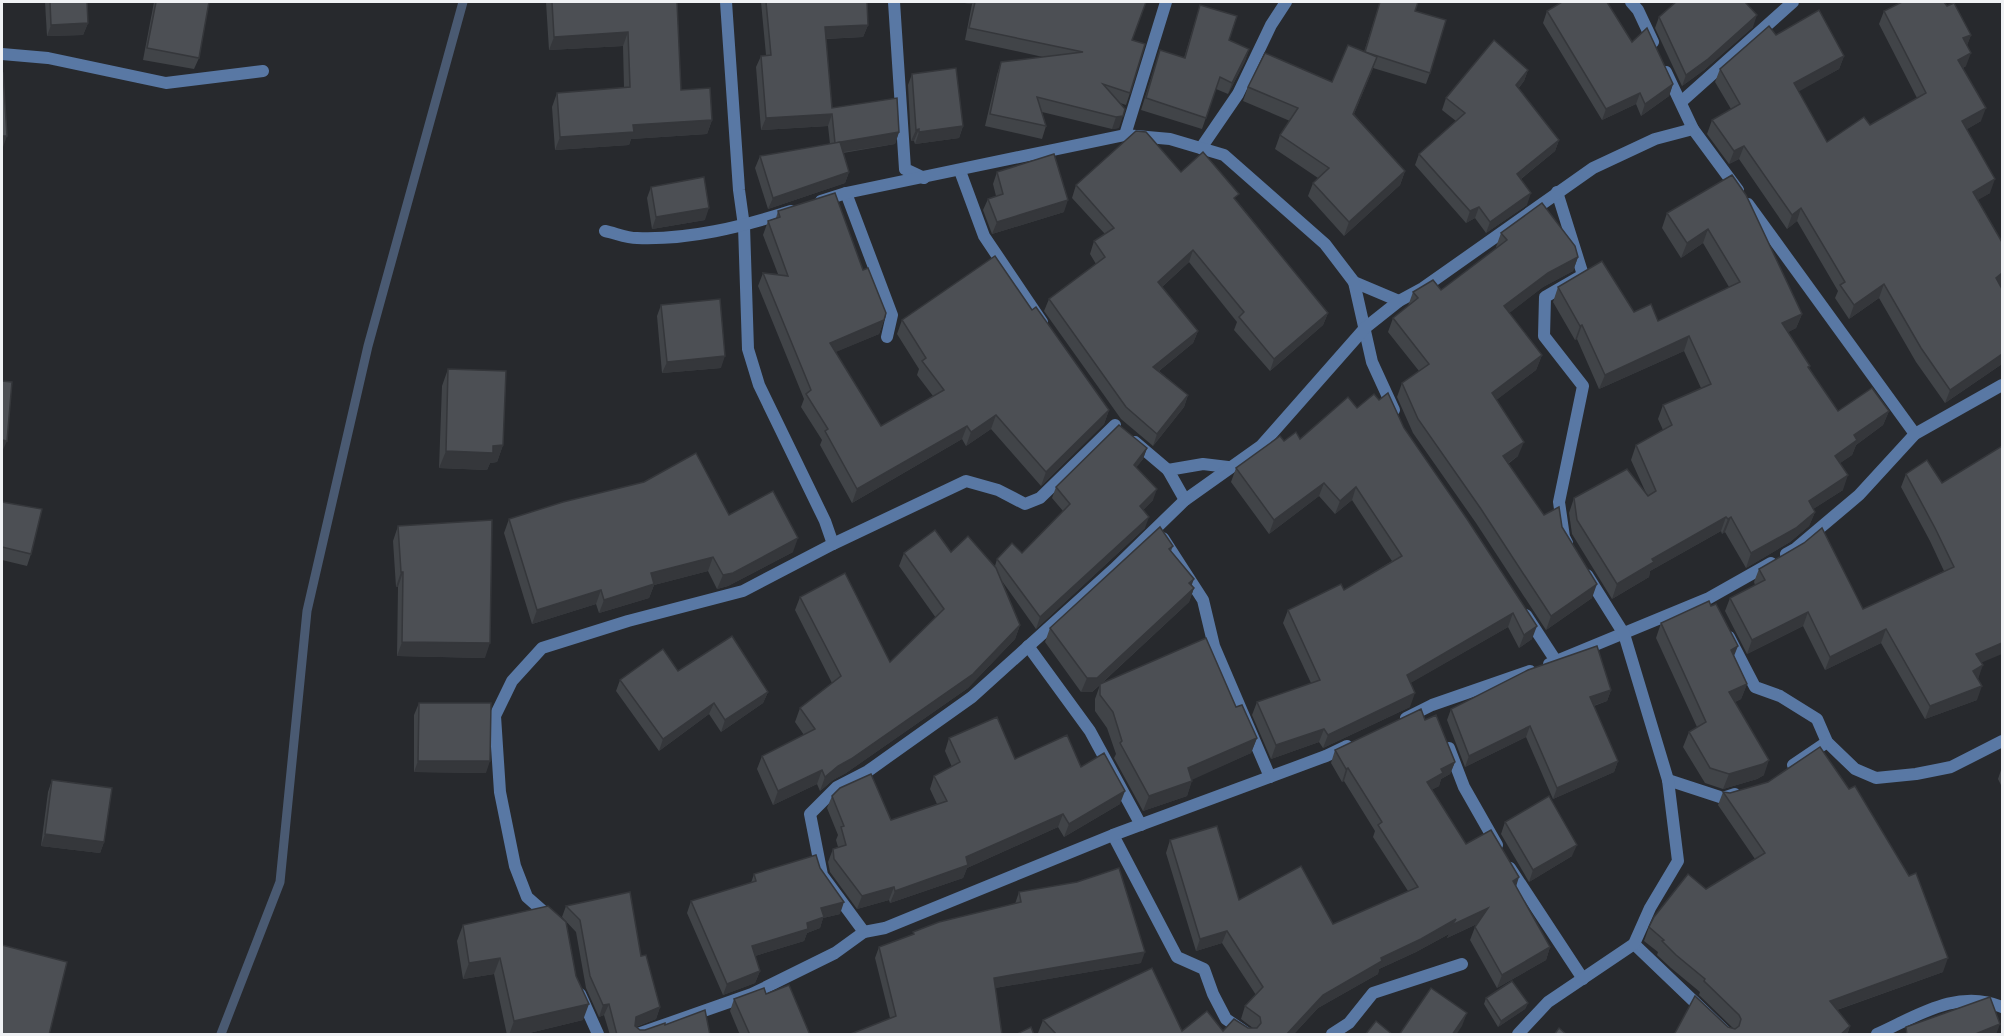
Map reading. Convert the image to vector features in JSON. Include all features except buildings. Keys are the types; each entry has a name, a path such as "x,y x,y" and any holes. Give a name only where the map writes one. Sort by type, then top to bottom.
{"street":[{"path":"726,2 739,190 744,226 748,349 759,385 825,521 833,544"},
{"path":"894,2 905,169 924,178"},
{"path":"1125,135 1166,2"},
{"path":"1201,148 1238,94 1271,25 1286,2"},
{"path":"1630,2 1638,10 1693,129 1915,434"},
{"path":"1681,102 1793,2"},
{"path":"2,54 48,58 166,83 263,71"},
{"path":"864,932 822,875 810,814 837,788 868,771 972,697 1114,569 1185,500 1228,467 1261,446 1365,328 1399,301 1423,288 1593,168 1655,139 1693,129"},
{"path":"605,231 634,238 686,236 744,226 846,193 1125,135 1170,139 1224,155 1325,244 1354,282 1372,362 1401,426"},
{"path":"960,171 984,236 1048,331"},
{"path":"1518,1035 1548,1002 1634,944 1650,908 1677,861 1668,780 1624,634 1564,537 1559,502 1583,386 1544,336 1545,297 1583,275 1557,192"},
{"path":"846,193 892,315 887,337"},
{"path":"1354,282 1399,301"},
{"path":"1389,726 1434,711 1624,634 1712,603 1795,549 1860,495 1915,434 2002,385"},
{"path":"560,927 527,897 515,866 500,792 495,716 512,681 542,648 627,621 743,591 833,544 966,481 998,490 1025,504 1040,498 1112,420 1168,470 1185,500"},
{"path":"1168,470 1203,464 1228,467"},
{"path":"1156,527 1203,600 1214,646 1270,777"},
{"path":"1519,604 1556,661"},
{"path":"1724,628 1755,687 1779,696 1817,718 1827,742 1855,769 1876,778 1916,774 1951,767 2002,741"},
{"path":"1028,646 1090,731 1141,825"},
{"path":"1444,736 1464,787 1505,859 1545,924 1583,979"},
{"path":"644,1033 752,994 835,953 864,932 885,927 1113,835 1326,756 1358,741"},
{"path":"1780,774 1827,742"},
{"path":"1668,780 1723,798 1751,790"},
{"path":"1113,835 1178,957 1204,969 1213,994 1226,1019 1248,1035"},
{"path":"1634,944 1728,1035"},
{"path":"1332,1035 1349,1023 1373,993 1462,964"},
{"path":"576,979 578,990 598,1035"},
{"path":"1877,1035 1946,1003 1973,999 2002,1007"}],"waterway":[{"path":"221,1034 280,882 307,611 368,346 463,2"}]}
